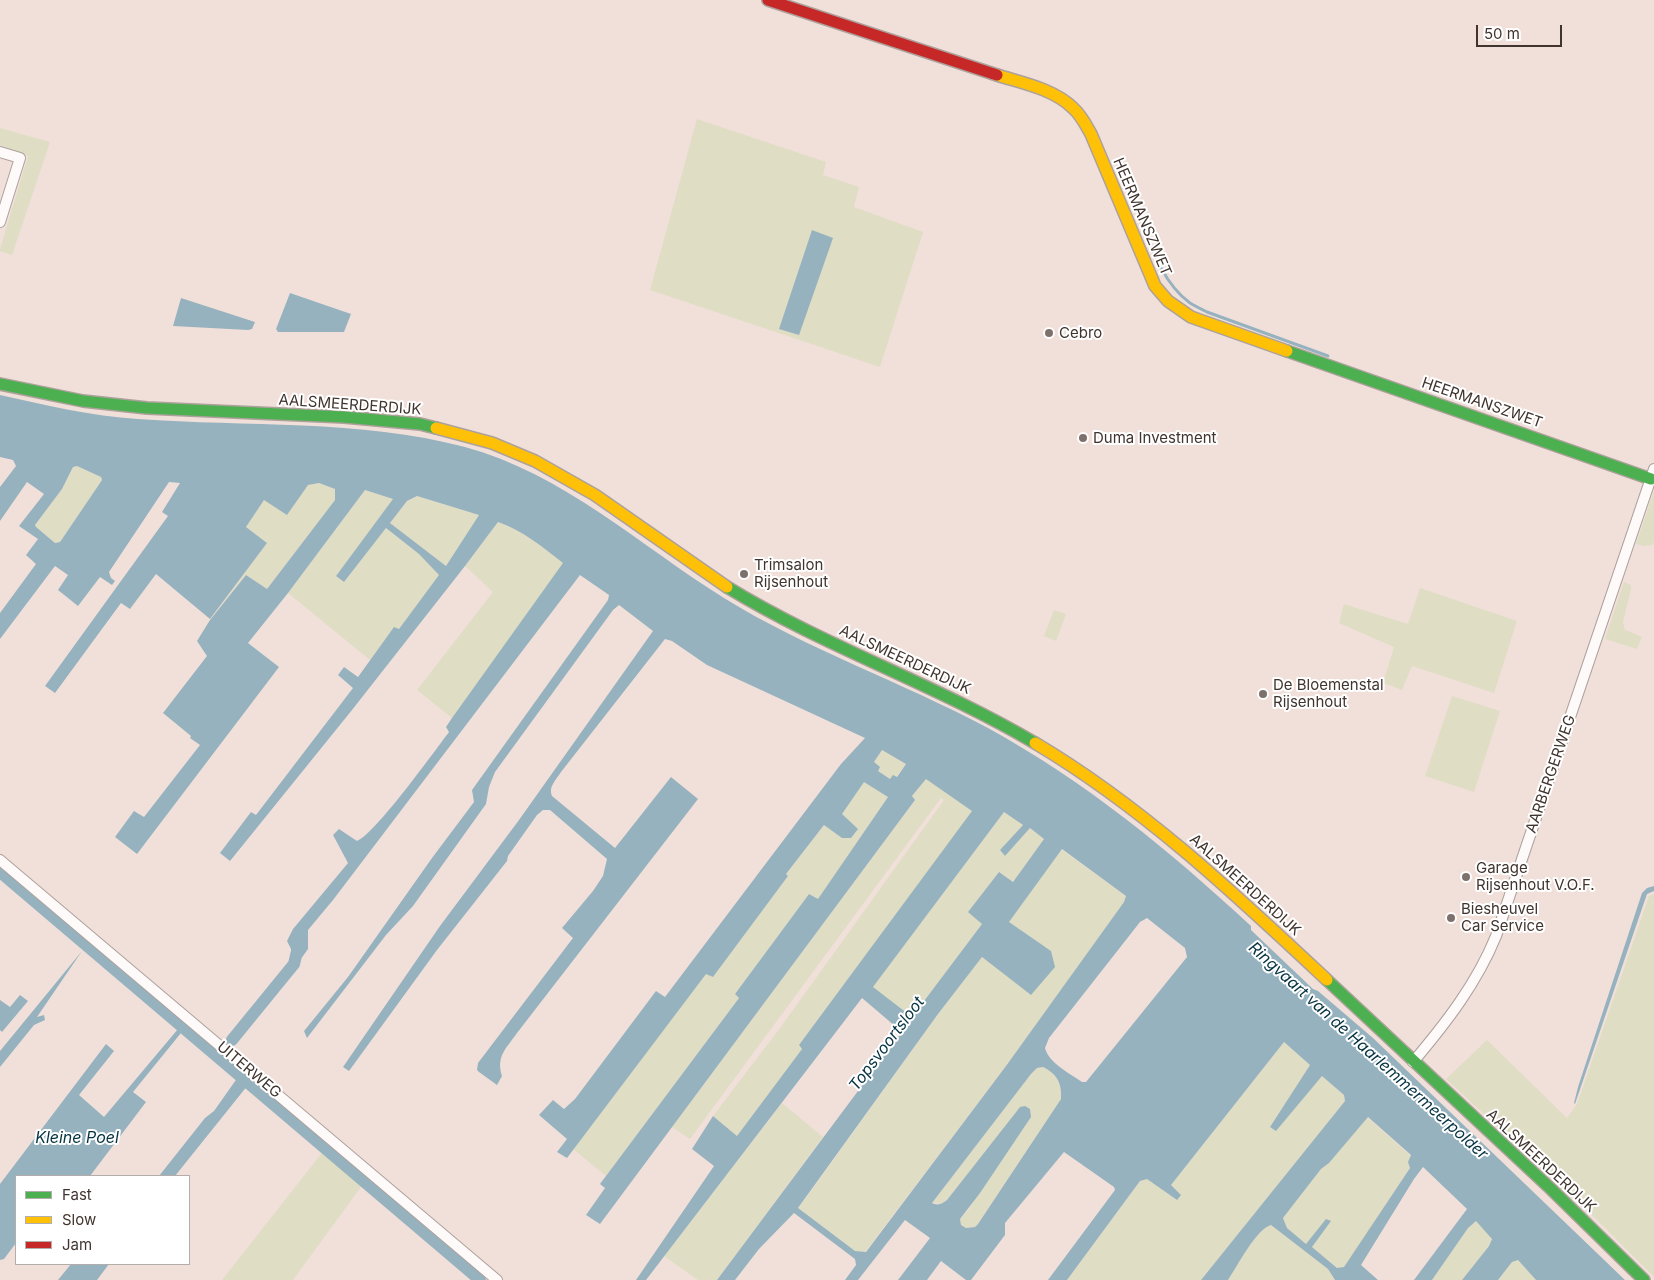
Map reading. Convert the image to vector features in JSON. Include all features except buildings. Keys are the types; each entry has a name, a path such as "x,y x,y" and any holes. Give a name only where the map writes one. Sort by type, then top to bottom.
{"street":[{"name":"HEERMANSZWET","path":"768,0 1064,98 1080,114 1090,134 1155,286 1168,300 1191,317 1652,474"},
{"path":"0,152 20,158 0,222"},
{"name":"AALSMEERDERDIJK","path":"0,384 83,401 147,408 344,417 420,424 492,443 536,461 595,495 728,588 796,626 940,692 1006,726 1067,762 1163,833 1225,885 1551,1189 1644,1280"},
{"name":"AARBERGERWEG","path":"1413,1062 1466,993 1490,951 1652,474"},
{"name":"UITERWEG","path":"0,860 497,1280"}],"shaded area":[{"path":"697,119 826,162 823,175 859,187 854,207 923,232 880,367 650,290"},
{"path":"0,128 50,142 12,255 0,251 0,249 28,156 0,145"},
{"path":"77,466 101,477 102,480 60,542 55,543 35,525 62,489 73,467"},
{"path":"319,483 335,489 335,500 266,590 246,575 210,620 267,543 246,527 264,500"},
{"path":"365,490 394,499 336,576 344,582 386,528 419,554 440,575 399,629 394,628 370,660 288,593"},
{"path":"1654,491 1654,542 1652,545 1644,546 1636,544"},
{"path":"417,496 479,515 446,566 390,523 407,501"},
{"path":"498,522 524,535 564,563 452,718 417,690 493,592 465,566"},
{"path":"1624,582 1631,585 1631,590 1623,622 1625,630 1642,637 1637,649 1605,639"},
{"path":"1420,588 1517,621 1494,693 1412,666 1402,690 1383,683 1394,647 1339,623 1344,604 1408,624"},
{"path":"1054,610 1066,614 1056,641 1044,636"},
{"path":"1452,696 1500,711 1474,792 1425,776"},
{"path":"882,750 906,764 896,777 890,779 878,771 874,762"},
{"path":"926,778 973,811 799,1045 802,1049 737,1136 713,1116 780,1028 944,800 941,798 690,1139 672,1127 915,800 912,797"},
{"path":"864,781 888,797 818,900 809,894 735,994 739,998 606,1176 573,1149 706,973 713,977 788,876 786,874 825,824 841,814"},
{"path":"1004,812 1023,825 1000,850 1005,856 1030,828 1044,839 1013,882 999,872 969,911 982,924 912,1017 872,988"},
{"path":"1061,849 1126,896 1124,902 1006,1066 865,1252 855,1251 798,1209 938,1014 982,957 1031,994 1051,951 1008,922"},
{"path":"1654,894 1654,1277 1576,1199 1446,1079 1487,1040 1567,1118 1577,1104 1649,896"},
{"path":"1284,1042 1310,1065 1270,1127 1276,1130 1322,1075 1344,1095 1345,1101 1201,1280 1067,1280 1140,1181 1147,1178 1177,1200 1171,1185"},
{"path":"1043,1067 1058,1080 1061,1088 1061,1099 978,1224 975,1227 966,1228 961,1225 960,1219 969,1209 1020,1107 947,1200 942,1204 932,1203 1031,1074 1037,1068"},
{"path":"782,1103 823,1137 717,1280 698,1280 664,1256"},
{"path":"1367,1117 1411,1156 1408,1162 1410,1168 1344,1268 1337,1268 1312,1247 1330,1221 1326,1220 1306,1244 1287,1228 1283,1218 1321,1169 1329,1163"},
{"path":"329,1144 369,1176 293,1280 222,1280"},
{"path":"1476,1221 1492,1238 1489,1246 1462,1280 1432,1280 1468,1227"},
{"path":"1271,1225 1328,1269 1335,1280 1228,1280 1253,1241 1265,1228"},
{"path":"1518,1260 1536,1280 1498,1280 1512,1262"}],"water":[{"path":"812,230 833,238 799,335 779,329"},
{"path":"290,293 351,314 344,332 278,332 276,329"},
{"path":"181,298 255,322 252,329 248,330 173,326"},
{"name":"Ringvaart van de Haarlemmermeerpolder","path":"0,395 68,410 120,418 344,428 385,432 465,447 501,459 535,475 600,513 724,598 756,617 988,728 1093,794 1158,844 1251,926 1251,930 1313,989 1318,991 1373,1038 1625,1280 1536,1280 1518,1260 1512,1262 1498,1280 1462,1280 1489,1246 1492,1239 1476,1221 1468,1228 1432,1280 1414,1280 1467,1209 1423,1167 1361,1265 1378,1280 1335,1280 1328,1269 1271,1225 1259,1233 1228,1280 1201,1280 1345,1101 1344,1095 1322,1076 1276,1131 1270,1127 1310,1065 1284,1042 1171,1185 1181,1195 1177,1200 1147,1179 1140,1181 1067,1280 1048,1280 1115,1190 1114,1187 1064,1152 1005,1223 1005,1235 971,1280 966,1280 941,1261 927,1280 898,1280 930,1238 905,1220 858,1280 845,1280 856,1265 855,1259 794,1213 759,1249 735,1280 717,1280 902,1032 862,998 646,1280 636,1280 714,1166 692,1149 713,1116 737,1136 802,1049 799,1045 972,811 926,779 912,796 915,800 600,1224 586,1215 605,1188 600,1184 739,998 735,994 809,894 818,899 888,797 864,782 842,814 858,829 851,838 842,838 824,825 786,874 788,876 713,977 706,974 567,1158 557,1152 567,1139 539,1115 553,1100 564,1109 575,1099 656,991 665,997 841,764 865,738 707,665 672,641 665,639 561,772 553,784 551,793 552,796 615,848 671,777 698,799 506,1048 500,1063 502,1076 497,1085 477,1070 478,1063 573,938 562,928 603,876 607,859 550,810 543,810 537,815 508,856 507,861 437,950 349,1071 343,1067 440,926 519,820 653,631 619,605 613,610 495,772 489,787 486,804 413,906 386,935 307,1038 304,1031 348,977 474,802 472,790 608,600 609,595 580,575 333,900 308,930 308,949 298,963 287,941 293,929 348,863 333,835 339,829 357,841 366,835 390,809 449,732 446,727 452,718 563,563 524,535 498,522 352,710 230,861 220,853 251,812 256,815 353,688 338,675 344,667 358,677 394,627 399,629 439,575 419,554 386,528 344,582 336,576 393,499 365,490 248,643 279,667 137,854 115,837 134,811 144,817 200,745 163,713 207,656 197,641 210,620 246,575 267,589 335,500 335,489 319,483 308,485 287,515 264,500 246,527 267,543 210,619 156,574 130,609 121,603 55,693 45,686 168,516 162,512 180,483 169,482 109,572 111,578 115,581 112,585 100,577 78,606 58,590 68,575 55,566 0,639 0,613 36,564 26,555 38,539 19,526 44,494 27,482 0,521 0,487 16,466 13,460 0,457","holes":["77,466 101,477 102,480 60,542 55,543 35,525 62,489 73,467","417,496 479,515 446,566 390,523 407,501","882,750 906,764 897,777 893,775 890,779 878,771 880,767 874,762","1004,812 1023,825 1000,850 1005,856 1030,828 1044,839 1013,882 999,872 968,912 982,924 912,1017 873,987","1062,849 1126,896 1124,902 1006,1066 866,1252 855,1251 798,1208 938,1014 982,957 1031,995 1055,967 1051,951 1009,922","1147,918 1185,948 1187,957 1086,1082 1082,1082 1055,1063 1045,1048 1049,1038 1140,922","1043,1067 1052,1073 1058,1080 1061,1088 1061,1099 978,1224 975,1227 966,1228 961,1225 960,1219 980,1193 1031,1117 1030,1109 1025,1106 1020,1107 947,1200 940,1204 932,1203 1037,1068","1368,1117 1411,1155 1408,1162 1410,1168 1344,1267 1337,1268 1312,1247 1331,1221 1326,1219 1306,1244 1287,1228 1283,1218 1321,1169 1329,1163"]},
{"path":"1654,886 1654,891 1647,894 1575,1104 1578,1087 1642,893 1647,888"},
{"path":"82,951 37,1017 44,1015 45,1020 34,1025 0,1067 0,1051"},
{"path":"20,995 28,1001 2,1032 0,1030 0,1000 10,1007"},
{"name":"Kleine Poel","path":"178,1029 181,1033 133,1092 146,1102 91,1175 15,1175 15,1244 4,1259 0,1260 0,1184 106,1044 114,1051 79,1095 104,1117"},
{"path":"238,1077 248,1085 176,1175 160,1175 205,1118 214,1111"},
{"path":"70,1265 108,1265 97,1280 58,1280"}],"waterway":[{"path":"1138,212 1152,249 1164,273 1171,284 1190,303 1207,312 1328,356"},
{"path":"0,872 480,1280"},
{"path":"232,1040 294,964 299,943"}],"traffic: fast":[{"path":"1287,351 1651,479"},
{"path":"0,384 83,401 147,408 344,417 420,424 436,428"},
{"path":"727,587 764,609 958,702 1035,743"},
{"path":"1327,980 1551,1189 1644,1280"}],"traffic: slow":[{"path":"997,75 1047,91 1065,101 1081,117 1091,134 1155,286 1168,301 1191,317 1287,351"},
{"path":"436,428 492,443 535,461 595,495 727,587"},
{"path":"1035,743 1075,768 1151,823 1223,884 1327,980"}],"traffic: jam":[{"path":"768,0 997,75"}],"place":[{"name":"Cebro","path":"1049,333"},
{"name":"Duma Investment","path":"1083,438"},
{"name":"Trimsalon Rijsenhout","path":"744,574"},
{"name":"De Bloemenstal Rijsenhout","path":"1263,694"},
{"name":"Garage Rijsenhout V.O.F.","path":"1466,877"},
{"name":"Biesheuvel Car Service","path":"1451,918"}],"water label":[{"name":"Topsvoortsloot","path":"887,1044"}]}
